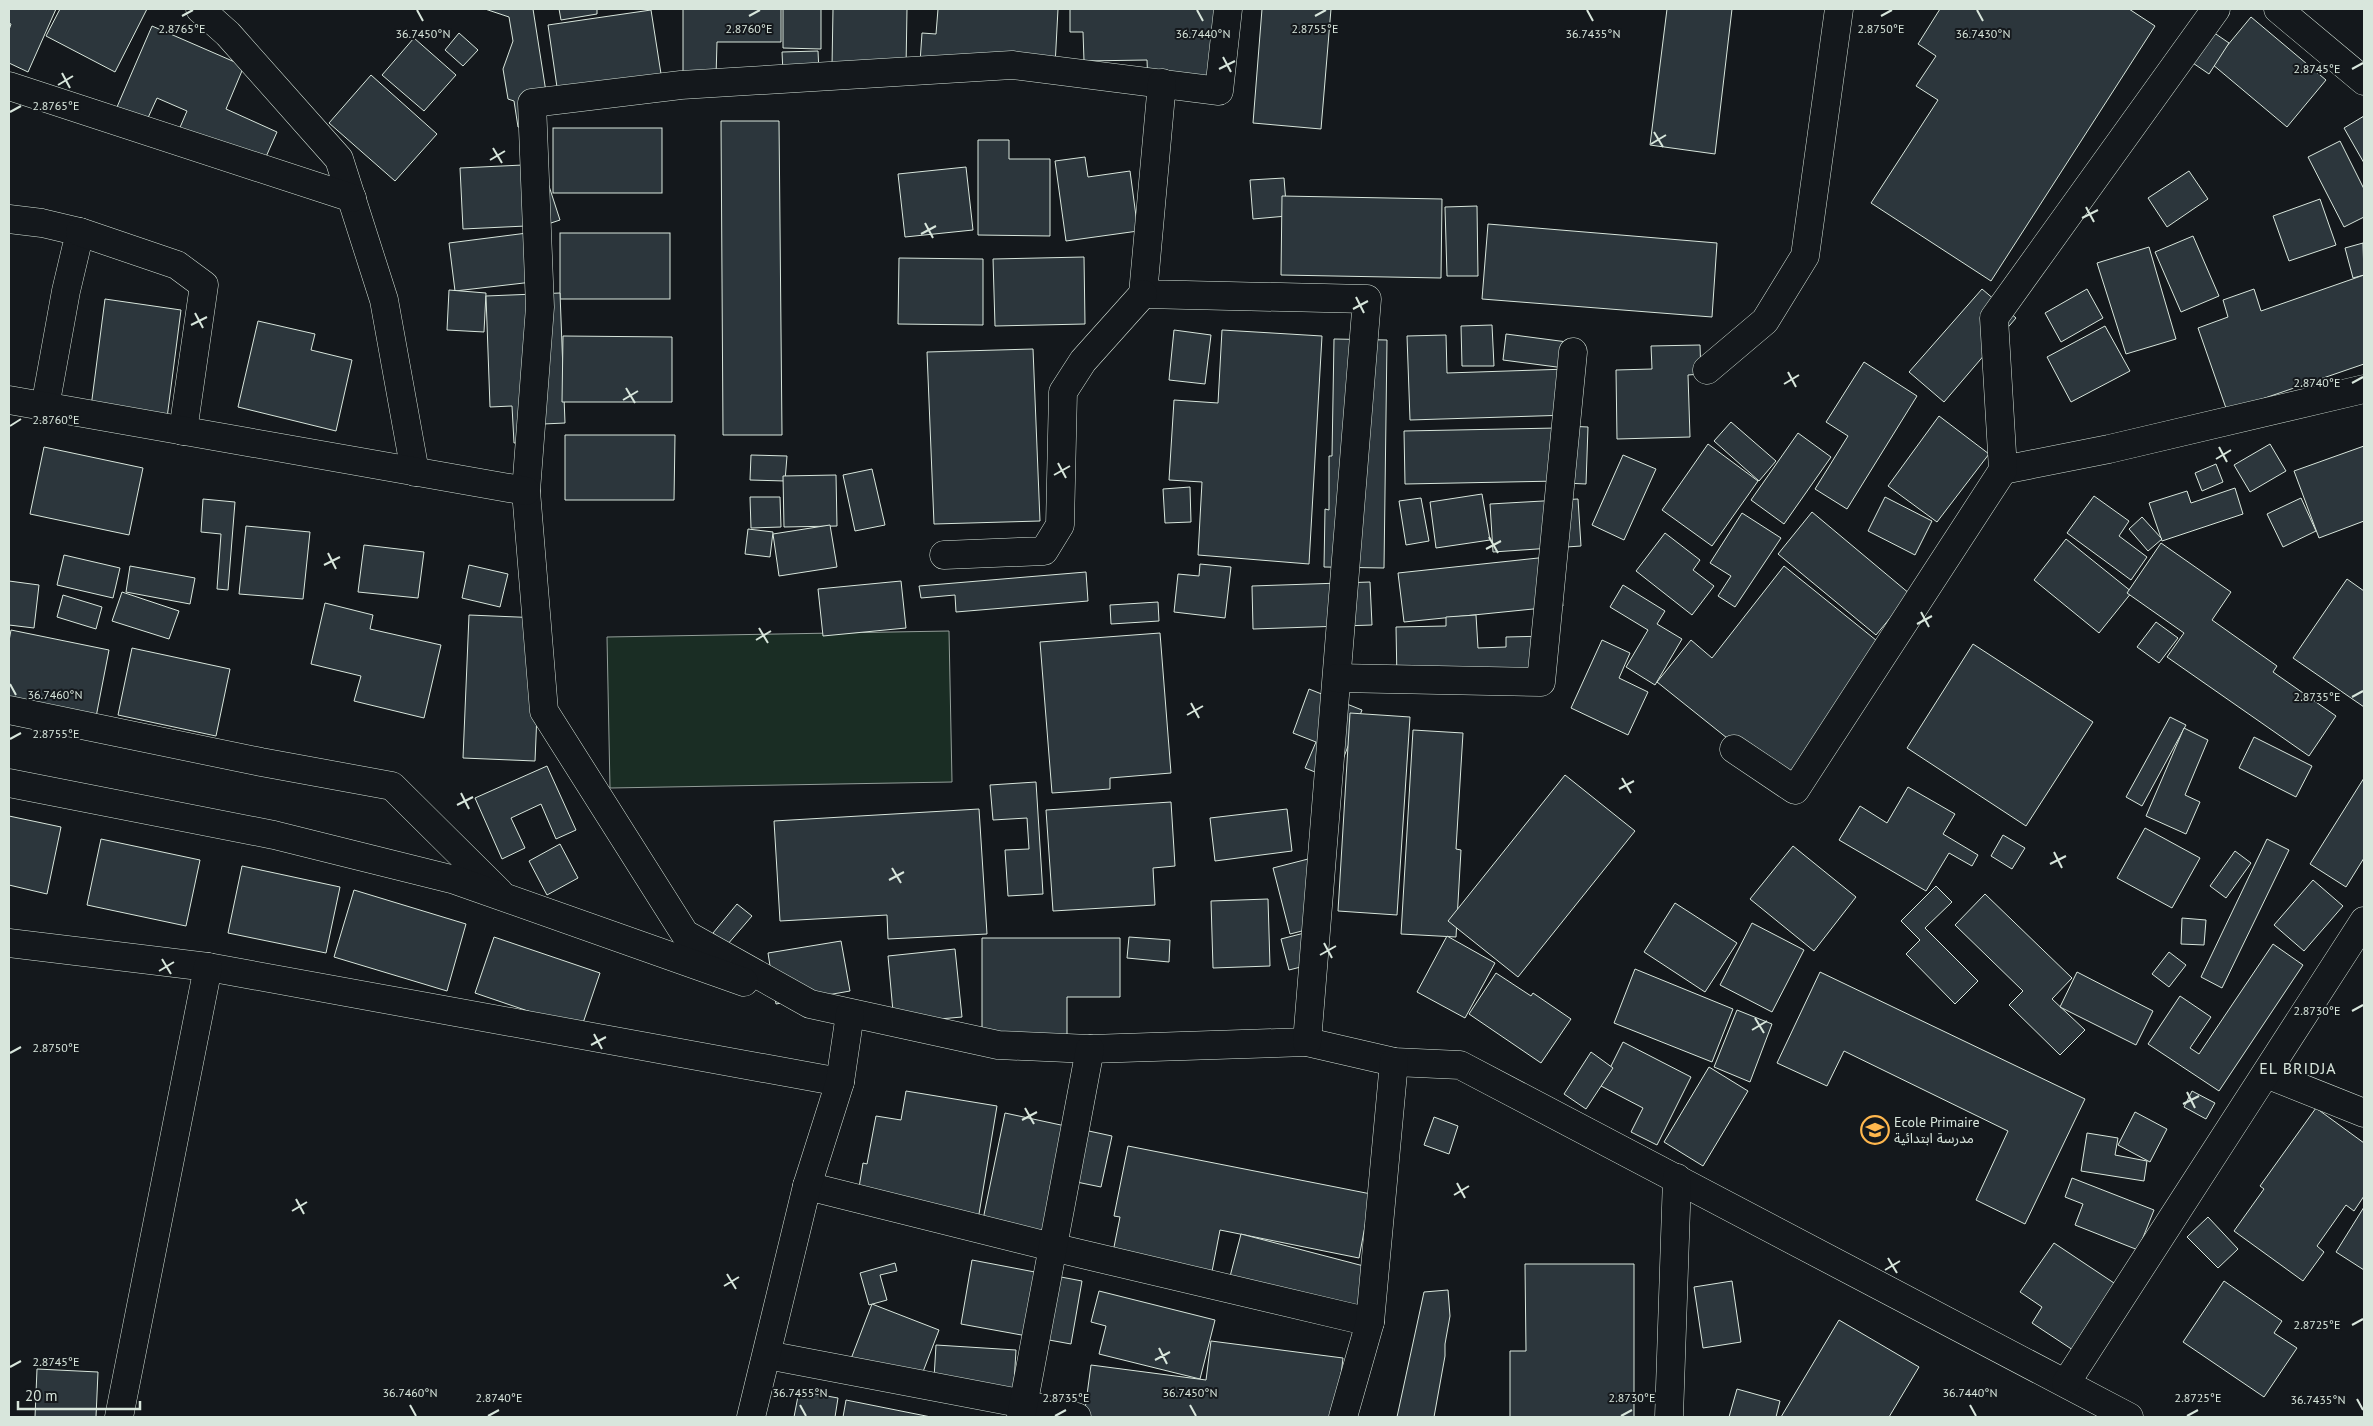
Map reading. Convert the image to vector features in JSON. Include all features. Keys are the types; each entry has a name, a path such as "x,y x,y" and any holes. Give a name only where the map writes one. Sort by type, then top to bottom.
{"street":[{"path":"200,9 228,34 339,159 384,300 415,472"},
{"path":"810,1004 684,934 544,711 526,491 540,307 532,103 681,85 1012,65 1219,91 1228,9"},
{"path":"1707,370 1765,321 1804,256 1839,9"},
{"path":"1734,749 1794,790 2003,470 1994,318 2216,9"},
{"path":"2278,9 2364,81"},
{"path":"944,555 1044,552 1060,525 1064,392 1083,361 1144,294 1162,83"},
{"path":"9,86 352,198"},
{"path":"9,219 42,223 80,232 177,265 204,285 183,430"},
{"path":"45,407 66,291 80,232"},
{"path":"1144,294 1367,300 1307,1042"},
{"path":"1337,678 1541,682 1574,352"},
{"path":"2003,470 2109,448 2364,389"},
{"path":"9,400 526,491"},
{"path":"9,710 261,762 392,786 505,898"},
{"path":"9,783 274,835 455,880 810,1004 998,1045 1090,1050 1307,1042 1394,1062 1460,1064 2129,1417"},
{"path":"2066,1383 2364,921"},
{"path":"9,943 208,967 840,1082"},
{"path":"119,1417 208,967"},
{"path":"752,1417 807,1186 840,1082 850,1014"},
{"path":"1022,1410 1090,1050"},
{"path":"1343,1417 1370,1322 1394,1062"},
{"path":"2266,1074 2364,1113"},
{"path":"1669,1417 1677,1178"},
{"path":"807,1186 1052,1247 1370,1322"},
{"path":"766,1355 1022,1410 1077,1417"}],"green space":[{"path":"949,631 952,782 610,788 607,637"}],"building":[{"path":"9,9 56,9 28,72 9,63 9,30 11,24 9,23"},
{"path":"60,9 147,9 115,72 46,36"},
{"path":"485,9 533,9 546,92 535,125 518,127 514,101 508,99 503,69 513,41 509,17"},
{"path":"559,9 597,9 597,14 561,20"},
{"path":"683,9 781,9 781,42 717,42 716,77 683,76"},
{"path":"783,9 821,9 821,49 783,48"},
{"path":"833,9 907,9 906,68 832,66"},
{"path":"938,9 1058,9 1055,66 919,77 922,33 936,34"},
{"path":"1070,9 1222,9 1223,84 1148,85 1147,60 1084,61 1083,32 1070,32"},
{"path":"1262,9 1331,9 1321,129 1253,123"},
{"path":"1667,9 1732,9 1715,154 1650,145"},
{"path":"1940,9 2129,9 2155,26 1991,281 1871,203 1938,100 1916,86 1936,56 1918,44"},
{"path":"651,10 664,93 560,108 548,25"},
{"path":"2251,17 2326,80 2287,127 2212,64"},
{"path":"152,26 244,66 226,109 277,132 261,168 178,132 187,111 157,98 147,120 117,107"},
{"path":"2207,28 2229,43 2209,74 2187,59"},
{"path":"459,33 478,50 463,66 445,50"},
{"path":"414,38 456,75 424,111 382,75"},
{"path":"818,51 819,72 783,73 782,52"},
{"path":"371,75 437,134 395,181 329,123"},
{"path":"2364,116 2364,163 2344,128"},
{"path":"721,121 779,121 782,435 723,435"},
{"path":"553,128 662,128 662,193 553,193"},
{"path":"978,140 1009,140 1009,159 1050,159 1050,236 978,235"},
{"path":"2340,141 2364,189 2364,217 2344,227 2308,157"},
{"path":"1085,157 1088,177 1130,171 1138,231 1066,241 1055,161"},
{"path":"523,165 526,226 463,229 460,168"},
{"path":"966,167 973,230 905,237 898,174"},
{"path":"2189,171 2208,199 2167,227 2148,198"},
{"path":"1284,178 1287,216 1253,219 1250,180"},
{"path":"548,183 560,220 542,226"},
{"path":"1282,196 1442,199 1441,278 1281,275"},
{"path":"2320,199 2336,245 2289,261 2273,216"},
{"path":"1477,206 1478,276 1447,276 1445,207"},
{"path":"1488,224 1717,243 1712,317 1482,299"},
{"path":"535,232 541,281 455,291 449,243"},
{"path":"560,233 670,233 670,299 560,299"},
{"path":"2193,236 2219,296 2181,312 2155,252"},
{"path":"2363,243 2364,275 2353,278 2345,248"},
{"path":"2149,247 2176,339 2126,354 2097,263"},
{"path":"1084,257 1085,324 995,326 993,259"},
{"path":"899,258 983,259 983,325 898,324"},
{"path":"2364,275 2364,364 2227,411 2198,328 2228,317 2223,300 2254,289 2261,311"},
{"path":"1982,289 2016,318 1944,402 1909,372"},
{"path":"2087,289 2103,318 2061,342 2045,313"},
{"path":"449,290 486,293 484,332 447,330"},
{"path":"560,293 565,423 543,424 543,441 514,443 512,406 490,407 486,296"},
{"path":"105,299 181,310 167,418 91,407"},
{"path":"258,321 315,334 311,350 352,360 336,431 238,407"},
{"path":"1492,325 1494,366 1462,366 1461,326"},
{"path":"2105,326 2130,371 2071,402 2047,357"},
{"path":"1174,330 1211,335 1205,384 1169,380"},
{"path":"1222,330 1322,336 1309,564 1198,555 1202,482 1169,480 1174,400 1218,403"},
{"path":"1506,334 1575,343 1572,369 1503,360"},
{"path":"1446,335 1447,373 1568,369 1569,415 1410,420 1407,336"},
{"path":"563,336 672,337 672,402 562,402"},
{"path":"1334,339 1387,340 1384,568 1324,567 1325,509 1329,510 1329,456 1332,456"},
{"path":"1700,345 1701,374 1688,375 1690,437 1617,439 1616,370 1652,369 1651,346"},
{"path":"1033,349 1040,521 934,524 927,352"},
{"path":"1864,362 1917,396 1847,509 1815,489 1848,436 1826,422"},
{"path":"1939,416 1989,454 1937,522 1888,486"},
{"path":"1731,422 1776,461 1759,481 1714,441"},
{"path":"1566,426 1588,427 1586,484 1564,483"},
{"path":"1557,428 1559,481 1405,484 1404,431"},
{"path":"1798,433 1831,457 1784,524 1751,500"},
{"path":"565,435 675,435 674,500 565,500"},
{"path":"1708,444 1758,481 1712,546 1662,510"},
{"path":"2270,444 2286,471 2250,492 2234,465"},
{"path":"2364,446 2364,521 2319,538 2294,471"},
{"path":"44,447 143,468 129,535 30,514"},
{"path":"751,455 787,456 785,481 750,480"},
{"path":"1623,455 1656,469 1624,540 1592,525"},
{"path":"2216,464 2223,482 2202,491 2195,473"},
{"path":"872,469 885,525 855,531 843,475"},
{"path":"836,475 837,526 784,527 783,476"},
{"path":"1190,487 1191,522 1165,523 1163,489"},
{"path":"2235,488 2243,514 2162,541 2149,503 2187,491 2191,503"},
{"path":"1482,494 1490,540 1436,548 1430,502"},
{"path":"2094,496 2129,521 2119,536 2147,557 2131,580 2067,533"},
{"path":"750,497 780,497 781,527 751,528"},
{"path":"1885,497 1932,521 1915,555 1868,531"},
{"path":"1421,498 1429,541 1406,545 1399,501"},
{"path":"2301,498 2316,531 2283,547 2267,514"},
{"path":"203,499 235,502 228,590 217,589 221,534 201,532"},
{"path":"1578,499 1581,546 1493,552 1490,504"},
{"path":"1812,512 1910,594 1876,635 1778,554"},
{"path":"1742,513 1781,538 1735,607 1718,596 1731,576 1710,563"},
{"path":"2142,517 2162,539 2148,551 2129,529"},
{"path":"830,525 837,567 779,576 773,534"},
{"path":"246,526 310,532 303,599 239,594"},
{"path":"748,529 773,532 770,557 745,554"},
{"path":"1665,533 1700,560 1693,570 1714,586 1692,615 1636,571"},
{"path":"2066,539 2132,592 2099,633 2034,580"},
{"path":"2161,543 2231,592 2212,620 2277,666 2273,672 2336,716 2309,756 2167,657 2184,633 2127,593"},
{"path":"364,545 424,552 418,598 358,592"},
{"path":"64,555 120,568 113,598 57,585"},
{"path":"1557,556 1563,606 1404,622 1398,573"},
{"path":"1200,564 1231,567 1225,618 1174,612 1178,574 1199,576"},
{"path":"469,565 508,574 500,607 462,598"},
{"path":"130,566 195,578 190,604 126,592"},
{"path":"1784,566 1887,649 1782,782 1657,682 1691,640 1712,658"},
{"path":"1086,572 1088,601 956,612 955,595 921,598 919,586"},
{"path":"2347,579 2364,591 2364,707 2293,658"},
{"path":"9,581 39,585 34,628 9,625"},
{"path":"901,581 906,628 823,636 818,589"},
{"path":"1370,582 1372,625 1253,629 1252,586"},
{"path":"1623,585 1665,611 1657,624 1682,639 1655,685 1626,667 1648,630 1610,607"},
{"path":"122,592 179,611 169,639 112,621"},
{"path":"63,595 102,607 96,629 57,617"},
{"path":"1158,602 1159,621 1111,624 1110,605"},
{"path":"325,603 373,615 370,629 441,645 424,718 354,701 361,676 311,664"},
{"path":"469,615 541,618 535,761 463,758"},
{"path":"1476,615 1478,648 1506,647 1506,637 1548,636 1550,677 1397,681 1396,627 1446,626 1446,617"},
{"path":"2156,622 2178,638 2159,663 2137,647"},
{"path":"11,630 109,650 96,717 9,699 9,641"},
{"path":"1160,633 1171,773 1110,778 1110,789 1052,793 1040,642"},
{"path":"1602,640 1630,653 1619,678 1648,692 1628,735 1571,708"},
{"path":"1973,644 2093,722 2026,826 1907,748"},
{"path":"132,648 230,669 216,736 118,715"},
{"path":"1309,689 1362,710 1335,780 1305,768 1316,742 1293,733"},
{"path":"1350,713 1410,717 1397,915 1338,911"},
{"path":"2170,717 2186,725 2142,806 2126,797"},
{"path":"2184,728 2208,740 2185,795 2200,802 2186,834 2146,816"},
{"path":"1413,730 1463,733 1456,849 1461,850 1456,937 1401,934"},
{"path":"2254,737 2312,766 2296,797 2239,768"},
{"path":"547,766 576,830 556,839 541,804 511,818 525,848 502,859 475,798"},
{"path":"1565,775 1635,831 1518,977 1448,921"},
{"path":"2364,778 2364,858 2346,887 2310,864"},
{"path":"1036,782 1043,894 1008,896 1005,850 1029,849 1027,818 993,820 990,785"},
{"path":"1908,787 1955,814 1943,834 1978,855 1972,866 1949,853 1926,891 1839,840 1860,806 1887,823"},
{"path":"1171,802 1175,866 1153,868 1155,905 1053,911 1046,810"},
{"path":"979,809 987,934 888,939 887,915 780,921 774,821"},
{"path":"1287,809 1292,851 1215,861 1210,818"},
{"path":"9,816 61,827 47,894 9,885"},
{"path":"2145,828 2200,858 2172,908 2117,878"},
{"path":"2003,835 2025,848 2012,869 1991,856"},
{"path":"101,839 200,860 186,926 87,905"},
{"path":"2267,839 2289,850 2222,988 2201,977"},
{"path":"560,844 578,878 547,895 529,861"},
{"path":"1793,846 1856,897 1814,951 1750,899"},
{"path":"2235,851 2251,863 2226,898 2210,886"},
{"path":"1312,858 1330,924 1290,934 1273,868"},
{"path":"242,866 340,887 326,953 228,933"},
{"path":"2313,880 2343,906 2304,951 2274,925"},
{"path":"1936,886 1952,902 1925,928 1978,981 1955,1004 1906,954 1920,940 1901,921"},
{"path":"354,890 466,924 447,991 334,957"},
{"path":"1985,894 2072,978 2052,999 2085,1030 2060,1055 2009,1005 2023,991 1955,925"},
{"path":"1268,899 1270,966 1213,968 1211,901"},
{"path":"1675,903 1737,943 1705,992 1644,952"},
{"path":"737,904 752,916 727,945 713,933"},
{"path":"2182,918 2206,920 2204,945 2181,944"},
{"path":"1752,923 1804,950 1772,1012 1720,985"},
{"path":"1312,931 1320,962 1289,970 1281,939"},
{"path":"1447,936 1495,963 1465,1018 1417,992"},
{"path":"494,937 600,973 581,1029 475,993"},
{"path":"1129,937 1170,940 1169,962 1127,958"},
{"path":"982,938 1120,938 1120,997 1067,997 1067,1036 982,1036"},
{"path":"841,941 850,991 776,1004 768,953"},
{"path":"2273,944 2303,965 2219,1091 2148,1044 2180,996 2211,1017 2190,1048 2199,1054"},
{"path":"955,949 962,1017 894,1023 888,956"},
{"path":"2169,952 2186,965 2169,987 2152,974"},
{"path":"1635,969 1733,1009 1712,1062 1614,1023"},
{"path":"1820,972 2085,1099 2025,1224 1976,1200 2008,1131 1844,1051 1827,1086 1777,1063"},
{"path":"2077,972 2153,1011 2136,1045 2060,1007"},
{"path":"1496,973 1531,996 1533,993 1571,1019 1541,1063 1469,1014"},
{"path":"1737,1010 1772,1024 1750,1082 1714,1067"},
{"path":"1623,1042 1691,1077 1657,1145 1631,1132 1643,1108 1601,1086"},
{"path":"1591,1052 1613,1068 1586,1109 1564,1094"},
{"path":"1709,1067 1748,1091 1703,1166 1664,1142"},
{"path":"906,1091 997,1106 976,1232 855,1212 863,1163 867,1164 876,1116 901,1120"},
{"path":"2192,1091 2215,1103 2206,1119 2184,1107"},
{"path":"2316,1108 2364,1143 2364,1196 2354,1211 2346,1205 2317,1246 2324,1252 2303,1281 2234,1231 2264,1189 2260,1186"},
{"path":"2135,1112 2167,1129 2150,1162 2118,1145"},
{"path":"1005,1113 1112,1136 1101,1187 1062,1179 1048,1248 980,1234"},
{"path":"1434,1117 1458,1126 1449,1154 1424,1145"},
{"path":"2087,1133 2118,1138 2115,1155 2147,1161 2144,1181 2081,1171"},
{"path":"1128,1146 1371,1194 1359,1258 1220,1230 1209,1287 1110,1267 1120,1217 1114,1216"},
{"path":"2072,1178 2154,1210 2138,1250 2075,1225 2083,1204 2065,1197"},
{"path":"2364,1207 2364,1270 2336,1252"},
{"path":"2208,1217 2238,1249 2218,1268 2187,1237"},
{"path":"1241,1234 1379,1270 1365,1327 1226,1292"},
{"path":"2054,1243 2120,1287 2076,1352 2032,1323 2042,1307 2020,1292"},
{"path":"972,1260 1082,1281 1071,1344 961,1324"},
{"path":"895,1263 897,1271 880,1275 887,1300 869,1305 860,1273"},
{"path":"1525,1264 1634,1264 1634,1417 1510,1417 1510,1351 1526,1351"},
{"path":"1732,1281 1741,1342 1703,1348 1694,1287"},
{"path":"2224,1281 2282,1321 2274,1333 2297,1348 2264,1397 2183,1342"},
{"path":"1448,1290 1450,1316 1434,1417 1397,1417 1424,1292"},
{"path":"1099,1291 1215,1320 1200,1379 1099,1354 1106,1326 1091,1322"},
{"path":"872,1304 939,1330 916,1390 849,1364"},
{"path":"1839,1320 1919,1367 1889,1417 1781,1417"},
{"path":"1211,1341 1343,1358 1336,1417 1084,1417 1091,1365 1206,1380"},
{"path":"936,1345 1016,1350 1013,1400 933,1395"},
{"path":"37,1369 98,1372 96,1417 35,1417"},
{"path":"1737,1389 1780,1401 1776,1417 1729,1417"},
{"path":"799,1391 838,1398 835,1417 794,1417"},
{"path":"846,1400 931,1417 843,1417"}],"place":[{"name":"Ecole Primaire مدرسة ابتدائية","path":"1875,1130"}],"district":[{"name":"EL BRIDJA","path":"2298,1068"}]}
